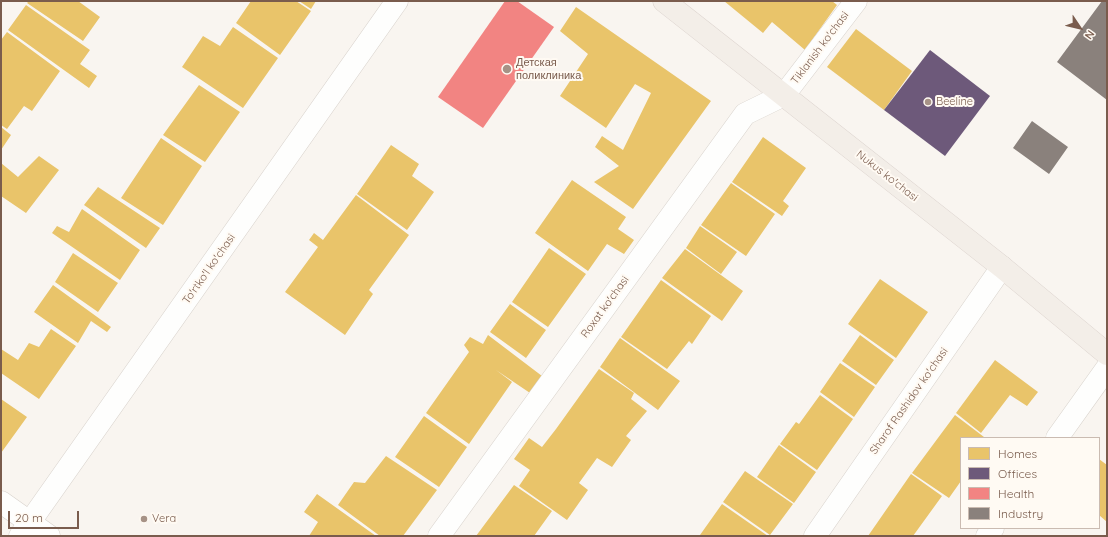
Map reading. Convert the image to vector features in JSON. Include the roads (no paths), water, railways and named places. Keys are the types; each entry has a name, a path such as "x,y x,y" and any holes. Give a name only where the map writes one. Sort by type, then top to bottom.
{"main road":[{"name":"Nukus ko'chasi","path":"664,1 1002,267 1107,354"}],"street":[{"name":"To'rtko'l ko'chasi","path":"25,529 397,1"},
{"name":"Tiklanish ko'chasi","path":"784,95 856,1"},
{"name":"Roxat ko'chasi","path":"440,536 745,114 784,95"},
{"name":"Sharof Rashidov ko'chasi","path":"815,536 1002,267"},
{"path":"1058,437 1107,368"},
{"path":"1,502 25,529 49,536"}],"place":[{"name":"Детская поликлиника","path":"507,69"},
{"name":"Beeline","path":"928,102"},
{"name":"Vera","path":"144,519"}]}
